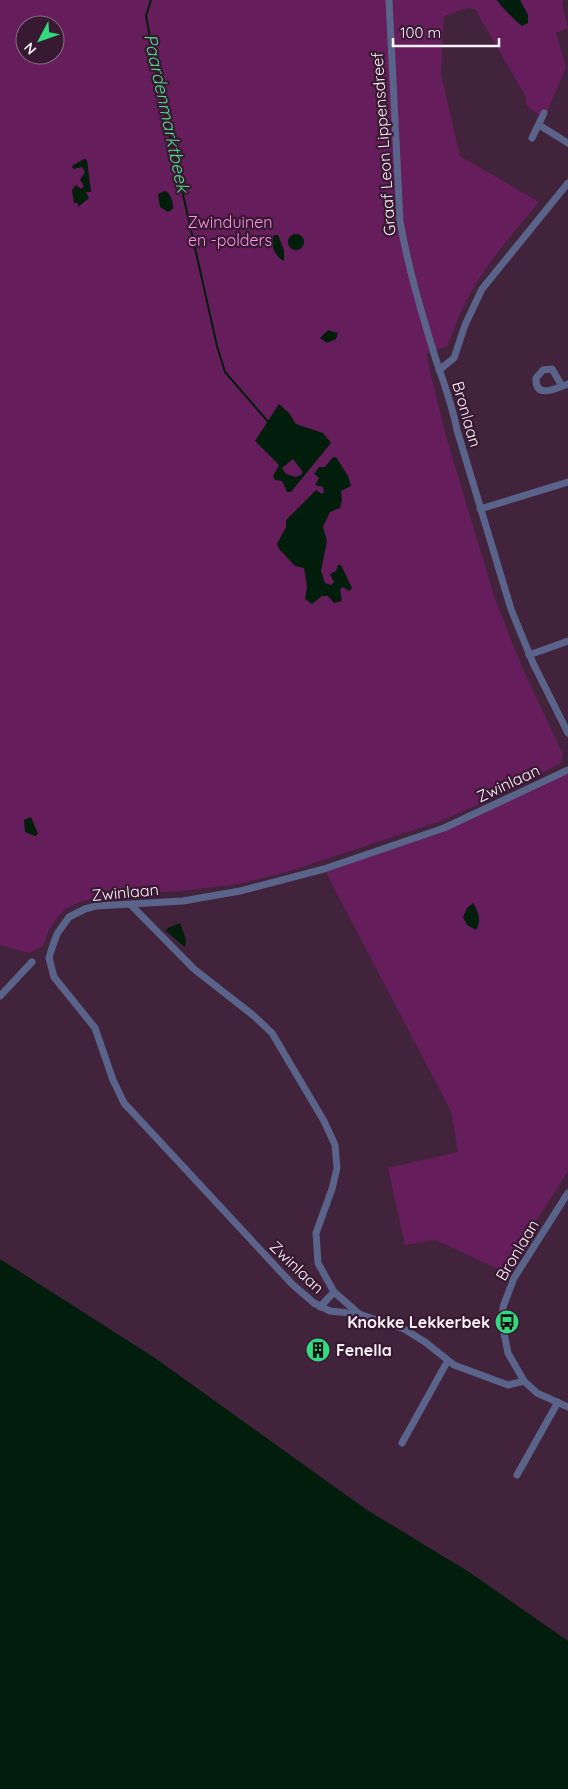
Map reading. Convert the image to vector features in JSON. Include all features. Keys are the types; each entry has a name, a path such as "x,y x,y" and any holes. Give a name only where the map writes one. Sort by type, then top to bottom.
{"street":[{"name":"Graaf Leon Lippensdreef","path":"389,0 400,221 410,273 440,370"},
{"path":"532,138 544,113"},
{"path":"539,125 568,143"},
{"name":"Bronlaan","path":"568,183 482,289 467,320 454,358 440,370 452,403 480,509 506,596 529,655 566,725 568,733"},
{"path":"480,509 568,482"},
{"path":"529,655 568,641"},
{"name":"Zwinlaan","path":"524,1381 508,1385 447,1362 416,1335 359,1314 330,1312 320,1307 279,1272 241,1228 128,1108 113,1080 95,1028 54,977 49,958 57,934 69,917 84,909 96,906 183,901 240,891 324,869 444,828 568,770"},
{"path":"131,905 194,969 254,1016 272,1033 324,1121 335,1145 337,1168 332,1190 316,1233 318,1263 334,1292 359,1314"},
{"path":"0,996 32,962"},
{"name":"Bronlaan","path":"524,1381 507,1350 503,1336 503,1307 514,1278 568,1192"},
{"name":"Zwinlaan","path":"320,1307 334,1292"},
{"path":"402,1444 447,1362"},
{"path":"524,1381 537,1393 568,1407"},
{"path":"517,1475 558,1402"}],"green space":[{"name":"Zwinduinen en -polders","path":"0,0 563,0 562,4 568,28 556,33 566,67 544,119 526,105 526,97 475,9 468,8 444,16 441,74 460,156 539,202 498,252 474,286 455,325 448,346 426,354 445,433 495,599 522,667 563,754 561,763 511,790 441,821 287,872 239,884 180,891 109,896 82,901 67,908 59,915 49,930 43,946 29,953 0,945"},
{"path":"568,770 568,1171 504,1272 436,1240 405,1245 388,1168 458,1152 451,1111 324,869 444,828"}],"shaded area":[{"path":"497,0 520,0 528,15 528,23 522,26"},
{"path":"84,159 87,160 91,192 86,192 89,198 78,207 78,203 74,203 72,190 76,185 81,189 84,186 80,180 85,172 82,167 73,169 72,166"},
{"path":"165,191 170,196 173,204 173,209 168,212 160,207 158,194"},
{"path":"293,234 299,234 304,239 302,248 293,250 288,245 288,239"},
{"path":"274,235 278,235 284,250 284,261 274,250 272,242"},
{"path":"328,330 338,333 336,339 327,343 320,338"},
{"path":"279,404 289,413 296,424 323,433 331,443 291,492 287,492 282,481 275,480 273,476 279,465 255,441","holes":["293,459 302,471 302,474 296,477 286,474 282,468"]},
{"path":"336,457 348,476 351,486 341,491 340,508 330,512 323,527 327,541 321,571 325,583 331,585 334,582 330,574 336,571 338,565 341,565 352,588 349,591 343,587 340,589 342,601 334,603 328,596 322,596 312,604 305,599 307,587 304,568 295,566 279,549 277,544 286,527 286,520 316,490 322,494 324,492 323,487 315,485 319,478 314,474 319,467 325,467 332,458"},
{"path":"31,817 38,834 35,836 25,832 24,820"},
{"path":"473,903 479,916 476,930 467,925 463,917 467,908"},
{"path":"180,923 186,940 185,947 166,931 168,928"},
{"path":"0,1259 155,1358 367,1510 469,1572 568,1641 568,1789 0,1789"}],"waterway":[{"name":"Paardenmarktbeek","path":"151,0 146,16 162,101 217,346 225,372 270,424"}],"place":[{"name":"Knokke Lekkerbek","path":"507,1322"},
{"name":"Fenella","path":"318,1350"}]}
